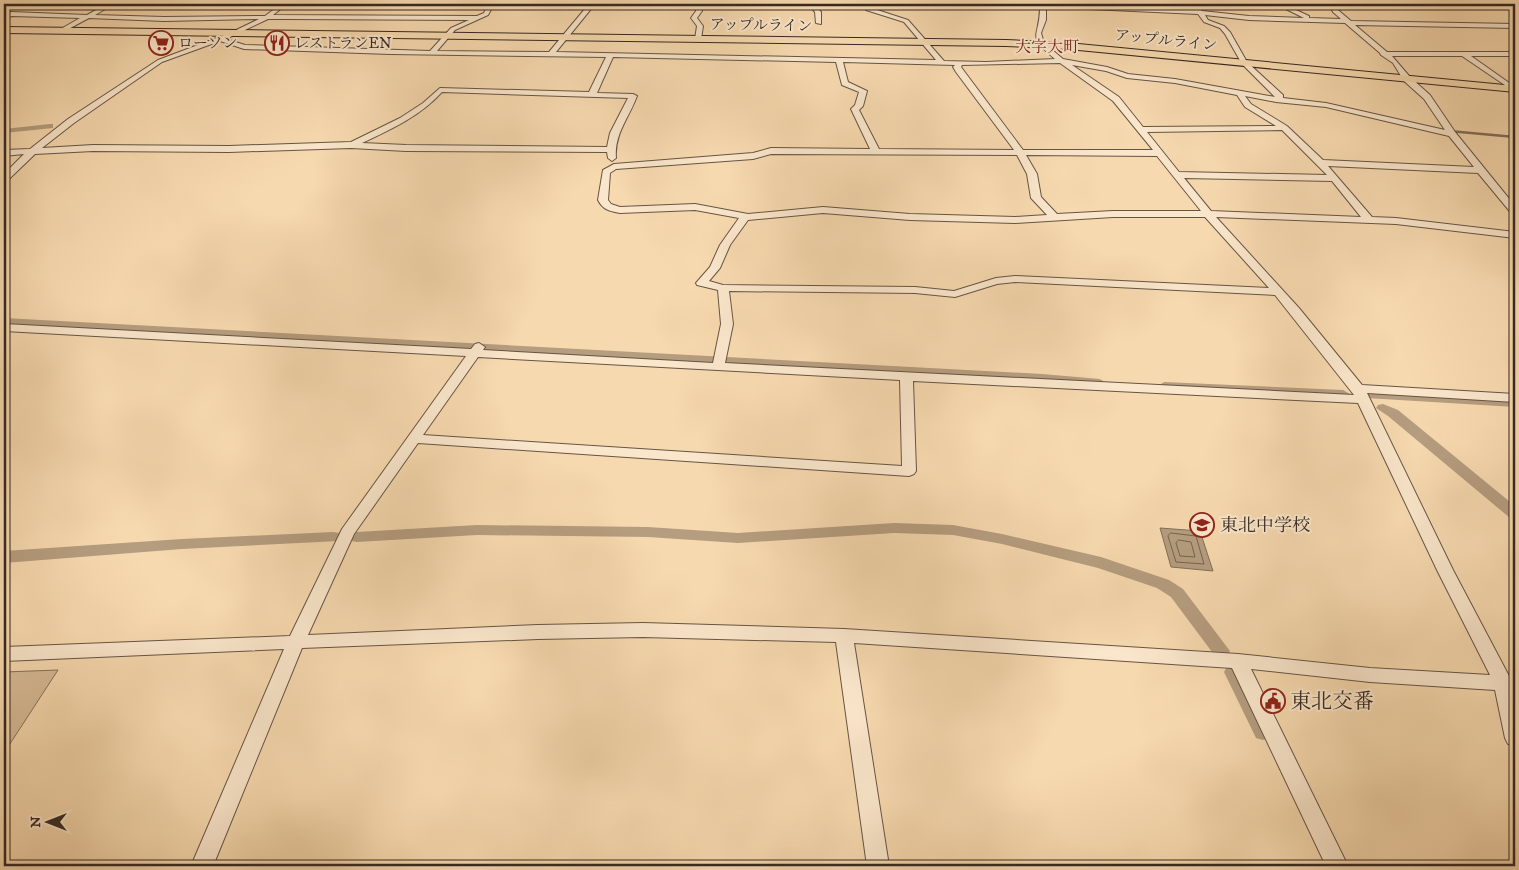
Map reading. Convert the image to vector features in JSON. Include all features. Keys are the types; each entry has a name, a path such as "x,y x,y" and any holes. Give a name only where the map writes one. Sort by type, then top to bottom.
{"highway":[{"name":"アップルライン","path":"4,30 235,33 375,43 448,36 1041,44 1515,89"}],"street":[{"path":"61,31 111,4"},
{"path":"4,179 33,151 71,121 160,61 235,33 267,17 284,4"},
{"path":"432,52 453,29 486,14 491,4"},
{"path":"550,55 592,4"},
{"path":"698,39 700,26 694,18 699,11 699,4"},
{"path":"811,4 818,12 819,23"},
{"path":"857,4 1124,6 1200,11 1250,18 1515,26"},
{"path":"857,4 906,20 942,62"},
{"path":"1043,4 1043,20 1038,33 1041,44 1061,61 1116,99 1208,214 1279,292 1360,394 1444,570 1509,684 1515,738"},
{"path":"1193,4 1206,21 1222,27 1228,33 1244,63 1280,97 1276,100"},
{"path":"1279,4 1304,14 1311,20"},
{"path":"1332,4 1335,11 1383,54 1395,62 1407,79 1427,97 1452,134 1515,212"},
{"path":"4,17 10,11 173,19 267,17 478,18"},
{"path":"1494,26 1515,34"},
{"path":"221,39 244,47 375,43 432,52 750,57 839,61 1016,64 1061,61 1107,69 1127,76 1175,81 1276,100 1326,105 1452,134"},
{"path":"1465,56 1469,53 1515,54"},
{"path":"1383,54 1465,56 1515,89"},
{"path":"592,95 610,56"},
{"path":"839,61 845,83 863,91 859,106 855,110 876,152"},
{"path":"960,63 957,67 959,70 1020,152 1032,174 1036,198 1054,217"},
{"path":"351,146 403,120 426,105 440,90 633,96 629,111 613,133 610,169 603,200 610,208 620,210 694,208 745,217 824,210 910,217 1015,220 1122,214 1208,214 1369,220 1515,235"},
{"path":"1240,94 1241,100 1252,109 1264,113 1284,128 1320,163 1335,178 1369,220"},
{"path":"1140,130 1284,128"},
{"path":"4,153 94,148 351,146 611,150"},
{"path":"601,151 610,169"},
{"path":"610,169 753,156 771,151 1158,153"},
{"path":"1320,163 1481,170"},
{"path":"1176,175 1335,178"},
{"path":"745,217 725,245 715,268 701,283 723,288 915,290 955,294 996,281 1015,279 1279,292"},
{"path":"719,363 727,324 723,288"},
{"path":"4,328 719,363 906,378 1515,398"},
{"path":"202,866 296,642 347,532 477,350"},
{"path":"414,439 909,471 906,378"},
{"path":"4,654 538,632 643,630 844,636 1238,662 1370,675 1509,684"},
{"path":"844,636 878,866"},
{"path":"1238,662 1336,866"}],"shaded area":[{"path":"58,670 4,753 4,672"}],"water":[{"path":"1160,528 1200,531 1213,571 1171,567"}],"waterway":[{"path":"4,131 50,126"},
{"path":"1449,131 1515,137"},
{"path":"4,322 1042,378 1100,383"},
{"path":"1164,386 1343,394"},
{"path":"1371,395 1515,403"},
{"path":"1383,408 1393,413 1515,514"},
{"path":"357,537 477,530 648,532 738,538 894,528 953,530 1002,539 1101,563 1163,584 1177,593 1221,651"},
{"path":"4,557 182,544 333,537"},
{"path":"1233,672 1263,732"}],"place":[{"name":"ローソン","path":"161,43"},
{"name":"レストランEN","path":"277,43"},
{"name":"東北中学校","path":"1202,525"},
{"name":"東北交番","path":"1273,701"}],"district":[{"name":"大字大町","path":"1047,46"}]}
